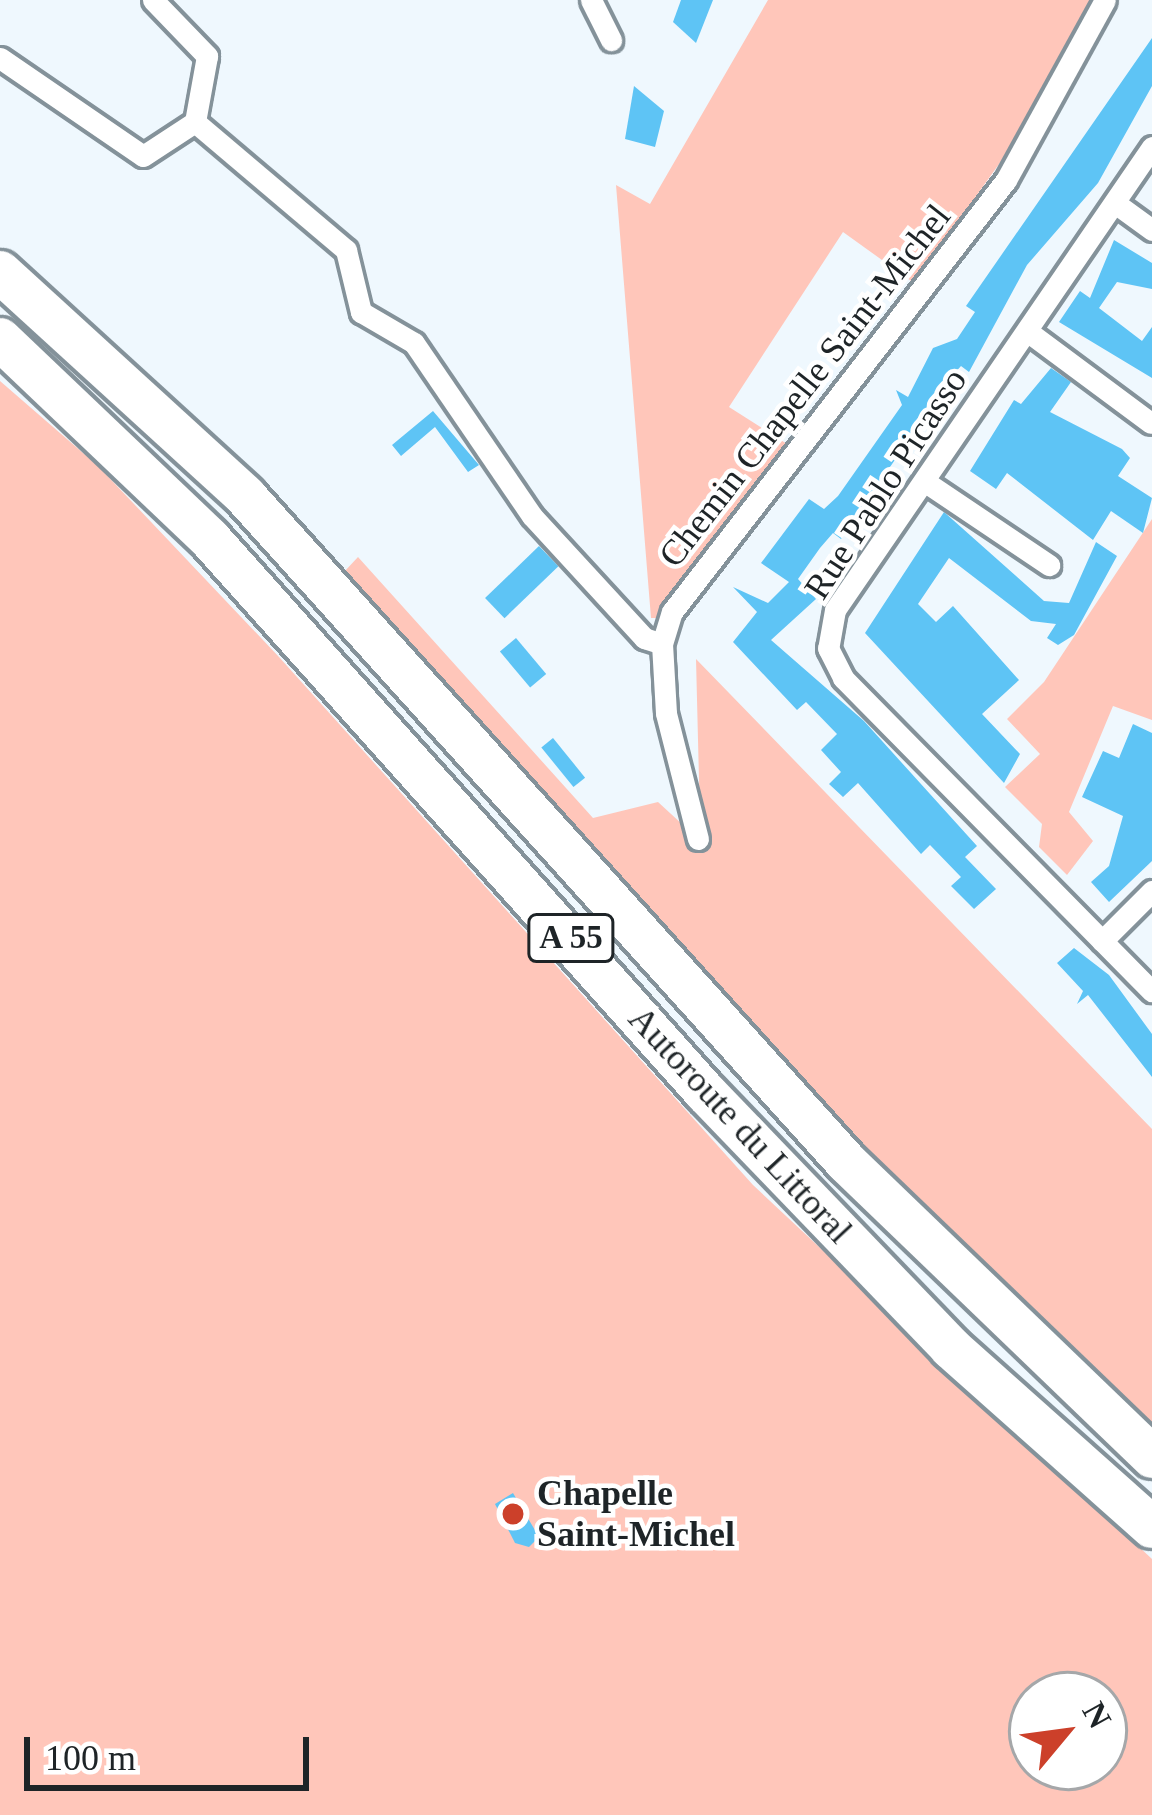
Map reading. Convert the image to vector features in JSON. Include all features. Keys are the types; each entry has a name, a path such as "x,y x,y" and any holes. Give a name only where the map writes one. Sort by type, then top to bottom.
{"highway":[{"name":"Autoroute du Littoral","path":"0,272 245,496 847,1163 1152,1457"},
{"name":"Autoroute du Littoral","path":"0,339 209,538 706,1093 951,1348 1152,1527"}],"street":[{"path":"0,58 142,156 195,122 207,56 153,0"},
{"path":"591,0 611,40"},
{"name":"Chemin Chapelle Saint-Michel","path":"662,644 686,595 1006,180 1105,0"},
{"path":"195,122 346,250 361,312 414,343 532,516 644,638 662,644 666,713 698,838"},
{"name":"Rue Pablo Picasso","path":"1152,147 835,610 828,648 843,678 1152,991"},
{"path":"1115,203 1152,230"},
{"path":"1027,331 1150,423"},
{"path":"924,481 1049,565"},
{"path":"1102,941 1152,891"}],"shaded area":[{"path":"768,0 1094,0 1034,115 914,283 843,232 729,407 787,444 662,618 651,618 616,185 650,204"},
{"path":"0,381 98,466 279,657 753,1185 1152,1559 1152,1815 0,1815"},
{"path":"1152,519 1152,720 1113,706 1069,812 1093,841 1067,875 1039,847 1042,824 1005,787 1040,754 1007,719 1044,682"},
{"path":"358,557 593,818 658,802 683,825 700,820 696,659 1152,1129 1152,1426 814,1098 344,572"}],"building":[{"path":"681,0 713,0 696,43 673,22"},
{"path":"1152,38 1152,86 1098,183 1027,265 969,372 961,366 952,376 841,539 833,533 820,548 798,579 816,599 771,640 864,721 977,846 965,857 996,889 974,909 951,886 961,877 930,845 921,854 858,783 843,797 829,784 841,772 821,750 837,734 806,702 797,710 733,642 757,612 733,587 768,603 789,582 761,563 809,499 824,509 838,496 902,405 896,390 908,397 933,348 957,339 975,312 966,306"},
{"path":"634,86 664,111 655,147 625,139"},
{"path":"1114,240 1152,263 1152,289 1117,282 1099,308 1142,341 1152,327 1152,378 1059,322 1080,291 1090,298"},
{"path":"1051,368 1071,382 1050,412 1122,449 1130,458 1118,476 1152,498 1143,533 1111,511 1093,540 1007,473 996,489 970,471 1014,400 1021,404"},
{"path":"433,411 479,465 468,472 435,427 401,456 392,445"},
{"path":"944,512 1044,601 1069,603 1096,542 1117,556 1074,635 1058,645 1047,638 1056,624 1031,621 949,558 918,604 936,622 953,606 1019,680 982,714 1020,754 1004,783 865,633"},
{"path":"539,546 558,566 504,618 485,598"},
{"path":"516,638 546,674 530,688 500,651"},
{"path":"1133,724 1152,733 1152,861 1109,902 1091,882 1109,866 1123,816 1082,797 1103,751 1119,758"},
{"path":"553,738 585,778 573,787 541,747"},
{"path":"1074,948 1109,975 1152,1034 1152,1077 1088,995 1077,1004 1083,991 1057,963"},
{"name":"Chapelle Saint-Michel","path":"513,1493 539,1537 529,1547 515,1543 495,1504"}],"place":[{"name":"Chapelle Saint-Michel","path":"513,1514"}]}
